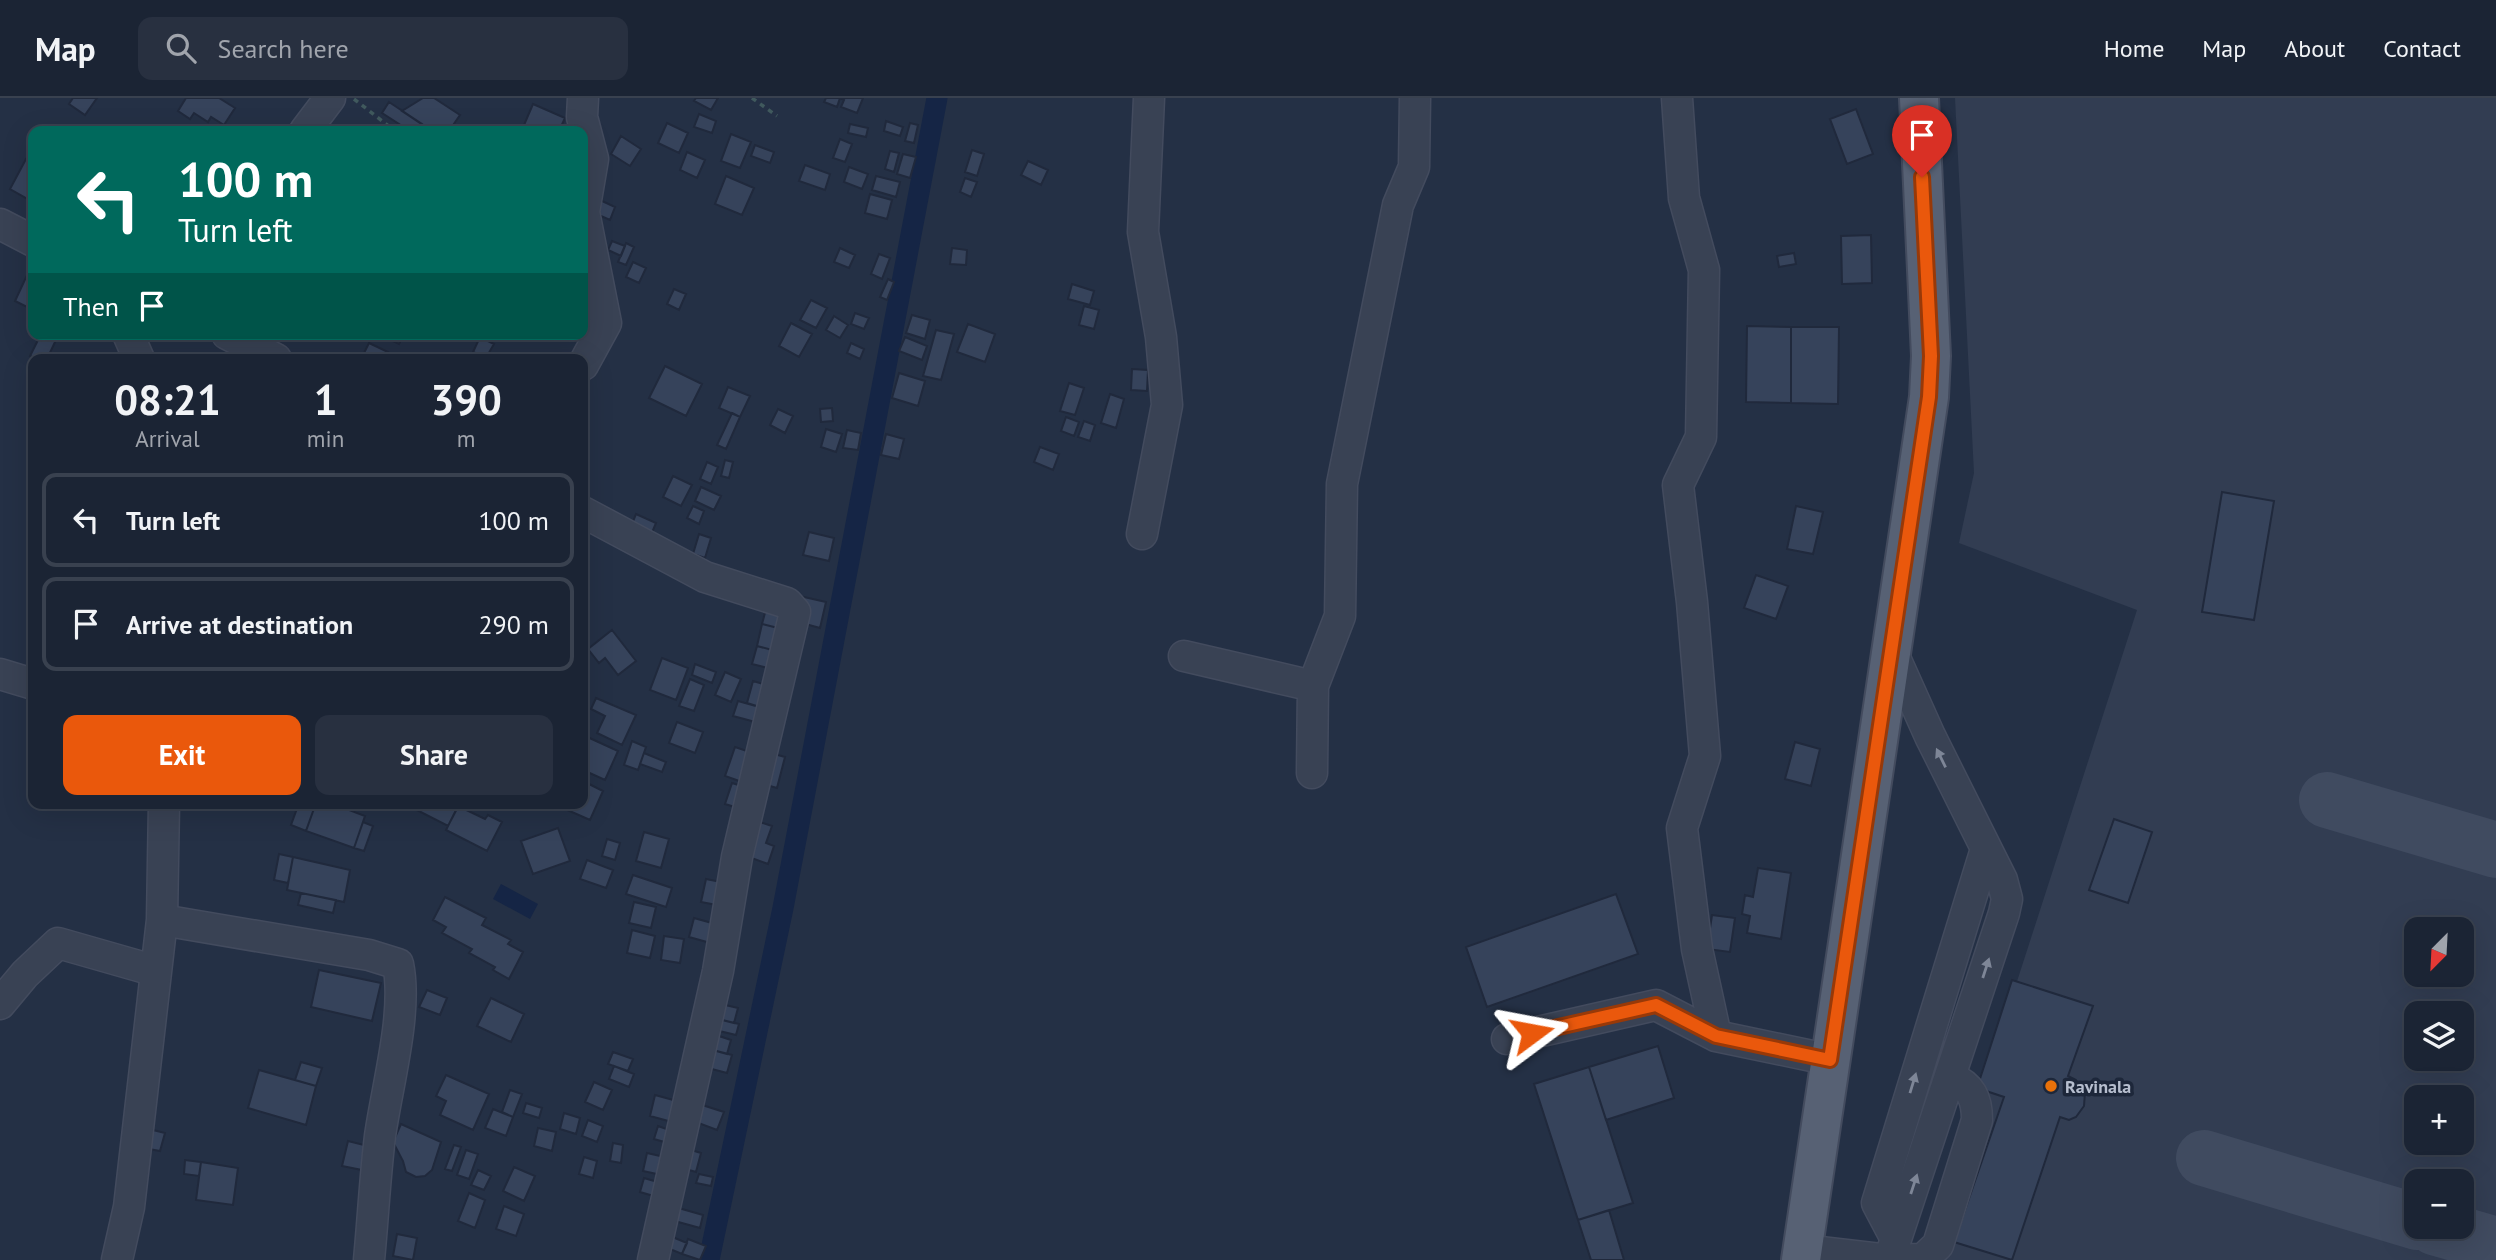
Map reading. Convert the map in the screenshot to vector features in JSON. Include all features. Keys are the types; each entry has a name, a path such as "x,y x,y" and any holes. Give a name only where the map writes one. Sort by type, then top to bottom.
{"main road":[{"path":"1802,1255 1929,397 1931,370 1919,98"}],"street":[{"path":"309,126 330,98"},
{"path":"583,98 584,126"},
{"path":"1142,534 1167,405 1161,337 1143,232 1149,98"},
{"path":"1312,773 1313,686 1340,616 1342,484 1398,205 1414,167 1415,98"},
{"path":"1677,98 1684,198 1704,270 1701,437 1678,485 1692,602 1705,756 1682,828 1697,949 1716,1036"},
{"path":"588,140 593,159 588,188"},
{"path":"0,224 28,238"},
{"path":"588,232 606,323 588,356"},
{"path":"239,340 266,354"},
{"path":"588,514 705,577 787,603 795,612 737,857 718,971 653,1260"},
{"path":"1891,647 1930,736 2002,880 2007,900 1892,1250"},
{"path":"1184,656 1313,686"},
{"path":"0,674 28,682"},
{"path":"117,1260 129,1207 162,920 164,809"},
{"path":"1892,1250 1877,1203 1986,849"},
{"path":"162,920 369,954 398,964 401,980 400,1011 380,1137 369,1260"},
{"path":"0,1004 25,974 58,943 156,971"},
{"path":"1507,1039 1656,1005 1716,1036 1830,1060"},
{"path":"1802,1255 1892,1250 1923,1259 1938,1245 1977,1121 1977,1103 1963,1083 1950,1077"}],"path":[{"path":"353,98 389,126"},
{"path":"752,98 776,116"}],"shaded area":[{"path":"1955,98 2496,98 2496,1260 1927,1260 2137,610 1959,543 1974,473"},
{"path":"501,884 538,904 530,919 493,899"}],"building":[{"path":"73,98 97,98 85,115 69,104"},
{"path":"186,98 219,98 235,108 224,125 211,117 208,122 194,113 190,119 178,111"},
{"path":"423,98 434,98 460,115 452,126 424,126 402,111"},
{"path":"696,98 718,98 711,110 694,101"},
{"path":"826,98 840,98 837,107 824,102"},
{"path":"840,98 863,98 857,113 841,107 844,100"},
{"path":"389,102 422,124 402,126 382,113"},
{"path":"533,104 565,118 561,126 524,125"},
{"path":"1856,109 1873,154 1847,164 1830,119"},
{"path":"699,114 716,121 712,133 694,127"},
{"path":"886,121 903,127 900,136 884,131"},
{"path":"667,123 688,133 679,153 658,143"},
{"path":"910,123 918,125 914,143 905,141"},
{"path":"850,124 868,128 866,137 848,133"},
{"path":"731,134 751,142 740,168 721,161"},
{"path":"621,136 641,149 630,166 611,154"},
{"path":"840,139 852,144 845,162 833,158"},
{"path":"755,145 774,152 770,163 751,156"},
{"path":"972,150 984,154 977,176 965,172"},
{"path":"890,151 899,153 894,172 885,169"},
{"path":"687,152 705,160 697,178 680,170"},
{"path":"903,154 916,157 910,178 897,174"},
{"path":"26,159 28,160 28,199 10,189"},
{"path":"1028,161 1048,170 1041,185 1021,175"},
{"path":"805,165 830,174 825,190 799,181"},
{"path":"849,167 868,174 862,189 844,182"},
{"path":"726,176 754,188 742,215 715,204"},
{"path":"876,176 900,182 896,197 872,190"},
{"path":"965,178 977,182 971,197 960,192"},
{"path":"870,194 892,200 887,219 865,213"},
{"path":"600,200 615,207 610,220 594,213"},
{"path":"1871,235 1872,283 1842,284 1841,236"},
{"path":"612,241 625,246 621,256 608,250"},
{"path":"626,243 634,247 626,265 618,262"},
{"path":"840,248 855,255 849,268 834,262"},
{"path":"952,248 967,250 966,265 950,264"},
{"path":"1794,253 1796,264 1779,267 1777,256"},
{"path":"879,254 890,258 882,279 871,274"},
{"path":"633,262 646,268 639,283 626,277"},
{"path":"28,273 28,308 15,301"},
{"path":"888,279 894,282 887,300 880,297"},
{"path":"1072,284 1094,291 1090,305 1068,299"},
{"path":"674,289 686,294 679,310 667,304"},
{"path":"811,300 827,308 816,328 800,320"},
{"path":"1084,306 1099,310 1094,329 1079,325"},
{"path":"855,313 869,318 864,329 851,324"},
{"path":"912,315 930,320 925,339 906,333"},
{"path":"834,316 848,325 840,338 826,330"},
{"path":"791,323 812,334 799,357 779,346"},
{"path":"968,324 995,334 985,362 957,352"},
{"path":"1747,326 1791,327 1791,403 1746,402"},
{"path":"1791,327 1839,327 1838,404 1791,403"},
{"path":"936,330 954,334 941,380 923,376"},
{"path":"905,337 927,346 922,360 899,351"},
{"path":"38,340 56,340 49,354 31,354"},
{"path":"479,340 494,344 488,354 473,352"},
{"path":"369,343 388,352 387,354 364,354"},
{"path":"851,343 864,349 860,359 847,353"},
{"path":"665,366 702,384 686,416 649,398"},
{"path":"1132,369 1148,370 1147,391 1131,390"},
{"path":"899,373 925,381 918,406 892,398"},
{"path":"1069,383 1084,388 1075,415 1060,411"},
{"path":"728,387 750,396 740,417 719,408"},
{"path":"1110,394 1124,399 1116,428 1101,423"},
{"path":"832,408 833,421 821,422 820,409"},
{"path":"778,409 793,416 785,433 770,425"},
{"path":"732,413 740,417 726,449 717,445"},
{"path":"1066,417 1079,422 1074,436 1061,431"},
{"path":"1084,421 1095,425 1090,441 1078,437"},
{"path":"826,429 842,434 836,452 821,447"},
{"path":"847,430 861,433 858,450 843,448"},
{"path":"886,434 904,439 899,459 881,455"},
{"path":"1040,447 1059,454 1053,470 1034,462"},
{"path":"725,460 733,462 729,478 721,476"},
{"path":"707,462 718,467 711,484 700,479"},
{"path":"673,476 692,485 681,506 663,497"},
{"path":"701,487 721,496 714,510 695,501"},
{"path":"2222,492 2274,501 2254,620 2202,612"},
{"path":"693,506 704,511 699,524 687,518"},
{"path":"1796,506 1823,512 1813,554 1787,549"},
{"path":"636,514 656,523 649,540 629,531"},
{"path":"809,532 834,538 829,561 803,555"},
{"path":"699,534 711,538 705,558 693,554"},
{"path":"1756,575 1788,586 1776,619 1744,608"},
{"path":"804,597 826,602 820,628 798,622"},
{"path":"766,609 786,614 782,629 762,624"},
{"path":"762,624 782,629 776,651 757,646"},
{"path":"612,630 636,661 618,675 605,658 599,663 588,649"},
{"path":"757,646 776,651 772,669 752,664"},
{"path":"662,658 688,668 676,700 650,690"},
{"path":"695,664 716,672 712,683 692,675"},
{"path":"725,672 741,679 731,702 715,695"},
{"path":"690,679 704,685 694,711 679,706"},
{"path":"753,681 770,686 763,708 747,703"},
{"path":"596,698 636,715 622,745 597,733 605,716 591,709"},
{"path":"738,701 763,708 759,723 733,716"},
{"path":"677,722 703,732 695,753 669,743"},
{"path":"588,737 618,751 605,780 588,772"},
{"path":"632,741 646,747 638,770 624,765"},
{"path":"1795,742 1820,749 1811,786 1785,779"},
{"path":"735,747 753,753 742,782 725,776"},
{"path":"767,752 785,757 777,788 759,783"},
{"path":"644,753 666,762 662,772 640,764"},
{"path":"732,783 745,787 738,808 725,804"},
{"path":"588,784 603,791 590,820 565,809 588,809"},
{"path":"297,809 314,809 306,831 291,825"},
{"path":"314,809 347,809 365,816 354,848 306,831"},
{"path":"415,809 457,809 448,826"},
{"path":"456,809 464,809 485,819 488,815 502,822 487,851 446,830"},
{"path":"750,819 772,826 766,843 774,846 768,864 746,856"},
{"path":"2114,819 2152,832 2128,903 2089,890"},
{"path":"363,822 373,826 364,851 354,848"},
{"path":"558,828 570,861 533,874 521,841"},
{"path":"644,832 669,839 661,868 636,861"},
{"path":"607,839 620,843 615,860 602,856"},
{"path":"279,854 293,857 288,883 274,880"},
{"path":"293,857 350,870 344,902 287,890"},
{"path":"587,860 613,870 606,888 580,879"},
{"path":"1758,868 1791,873 1781,939 1747,933 1750,916 1742,914 1745,895 1753,897"},
{"path":"633,875 672,888 666,907 626,894"},
{"path":"706,879 726,883 722,906 701,902"},
{"path":"301,893 336,900 333,913 298,905"},
{"path":"1616,894 1638,954 1487,1007 1466,947"},
{"path":"445,897 486,918 482,925 511,940 508,944 523,952 509,979 493,970 495,967 469,953 472,949 442,933 446,927 433,920"},
{"path":"634,902 656,907 651,928 629,923"},
{"path":"1712,915 1735,918 1730,952 1707,949"},
{"path":"694,918 719,925 714,944 689,937"},
{"path":"632,930 655,936 650,958 627,953"},
{"path":"664,936 684,939 680,963 661,960"},
{"path":"319,970 381,983 372,1021 311,1007"},
{"path":"2012,980 2093,1006 2068,1076 2076,1080 2085,1092 2084,1106 2076,1117 2069,1120 2060,1117 2012,1260 1954,1242 2004,1097 1977,1088"},
{"path":"427,990 447,998 440,1015 419,1007"},
{"path":"491,998 524,1014 511,1042 477,1026"},
{"path":"717,1003 738,1008 734,1023 714,1018"},
{"path":"714,1018 739,1024 736,1035 711,1029"},
{"path":"713,1034 731,1040 727,1054 709,1049"},
{"path":"1658,1046 1674,1098 1606,1120 1589,1067"},
{"path":"709,1049 732,1055 727,1073 704,1067"},
{"path":"613,1052 633,1059 628,1071 608,1064"},
{"path":"301,1062 322,1068 316,1086 295,1080"},
{"path":"614,1066 634,1074 629,1087 609,1079"},
{"path":"1589,1067 1633,1203 1578,1220 1534,1084"},
{"path":"259,1070 316,1086 306,1125 248,1108"},
{"path":"446,1075 489,1094 473,1130 440,1115 446,1101 436,1096"},
{"path":"594,1082 612,1090 603,1110 585,1102"},
{"path":"510,1090 522,1094 513,1117 502,1112"},
{"path":"655,1095 677,1101 672,1122 650,1116"},
{"path":"526,1103 542,1108 539,1118 523,1113"},
{"path":"699,1104 724,1112 717,1130 693,1121"},
{"path":"493,1109 513,1117 506,1136 485,1128"},
{"path":"564,1113 580,1118 576,1134 560,1129"},
{"path":"588,1120 603,1126 597,1142 582,1136"},
{"path":"401,1124 441,1142 432,1170 425,1176 416,1177 406,1172 393,1142"},
{"path":"658,1126 675,1132 671,1144 654,1139"},
{"path":"538,1128 556,1132 552,1151 534,1146"},
{"path":"153,1130 165,1133 160,1151 149,1149"},
{"path":"348,1141 368,1146 362,1170 342,1166"},
{"path":"613,1143 623,1145 621,1163 610,1161"},
{"path":"454,1145 461,1147 452,1171 445,1169"},
{"path":"688,1149 701,1153 696,1172 682,1168"},
{"path":"466,1150 478,1154 469,1179 457,1175"},
{"path":"647,1153 669,1158 666,1176 643,1171"},
{"path":"584,1157 597,1161 593,1178 579,1174"},
{"path":"185,1160 201,1162 199,1176 184,1174"},
{"path":"201,1162 238,1168 233,1205 196,1200"},
{"path":"514,1167 535,1176 524,1201 503,1191"},
{"path":"478,1170 491,1176 484,1190 471,1185"},
{"path":"699,1174 713,1177 711,1186 696,1183"},
{"path":"644,1178 661,1183 657,1197 640,1192"},
{"path":"469,1193 485,1200 475,1228 458,1221"},
{"path":"504,1206 524,1214 516,1236 496,1229"},
{"path":"675,1207 703,1215 700,1228 671,1220"},
{"path":"1609,1210 1624,1260 1591,1260 1578,1220"},
{"path":"397,1234 417,1238 413,1260 393,1256"},
{"path":"670,1236 687,1243 682,1254 665,1247"},
{"path":"688,1239 706,1246 700,1260 682,1254"}],"waterway":[{"path":"709,1260 783,908 937,98"}],"taxiway":[{"path":"2327,800 2496,850"},
{"path":"2204,1158 2404,1218"},
{"path":"2474,1239 2496,1245"}],"place":[{"name":"Ravinala","path":"2051,1086"}],"route":[{"path":"1532,1033 1656,1005 1716,1036 1830,1060 1929,397 1931,356 1922,177"}]}
